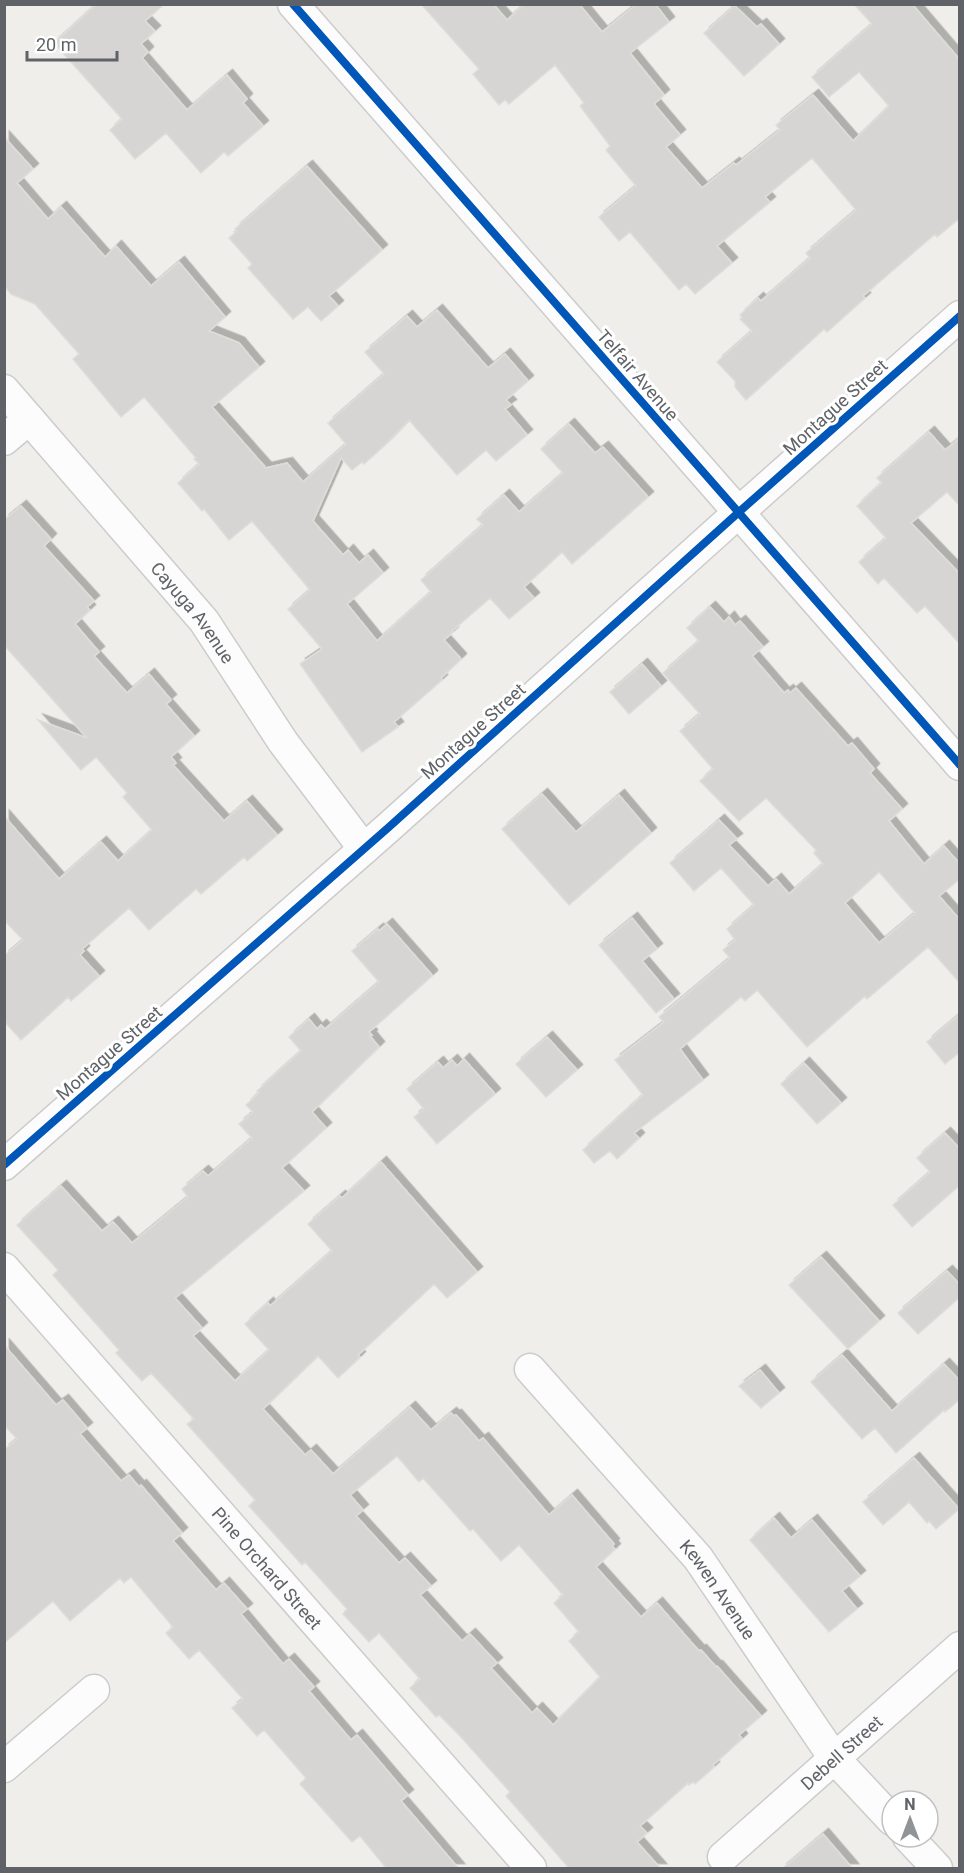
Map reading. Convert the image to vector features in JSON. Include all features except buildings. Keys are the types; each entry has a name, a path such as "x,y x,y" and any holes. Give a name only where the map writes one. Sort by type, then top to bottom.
{"street":[{"name":"Telfair Avenue","path":"293,4 960,765"},
{"name":"Montague Street","path":"4,1165 364,849 960,316"},
{"name":"Cayuga Avenue","path":"4,390 204,621 283,742 364,849"},
{"path":"4,440 29,419"},
{"name":"Pine Orchard Street","path":"4,1268 531,1869"},
{"name":"Kewen Avenue","path":"530,1369 698,1558 834,1758 880,1807"},
{"name":"Debell Street","path":"723,1857 960,1647"},
{"path":"4,1767 94,1690"},
{"path":"919,1849 937,1869"}],"cycle path":[{"path":"293,4 960,765"},
{"path":"4,1165 389,827 960,316"}]}
